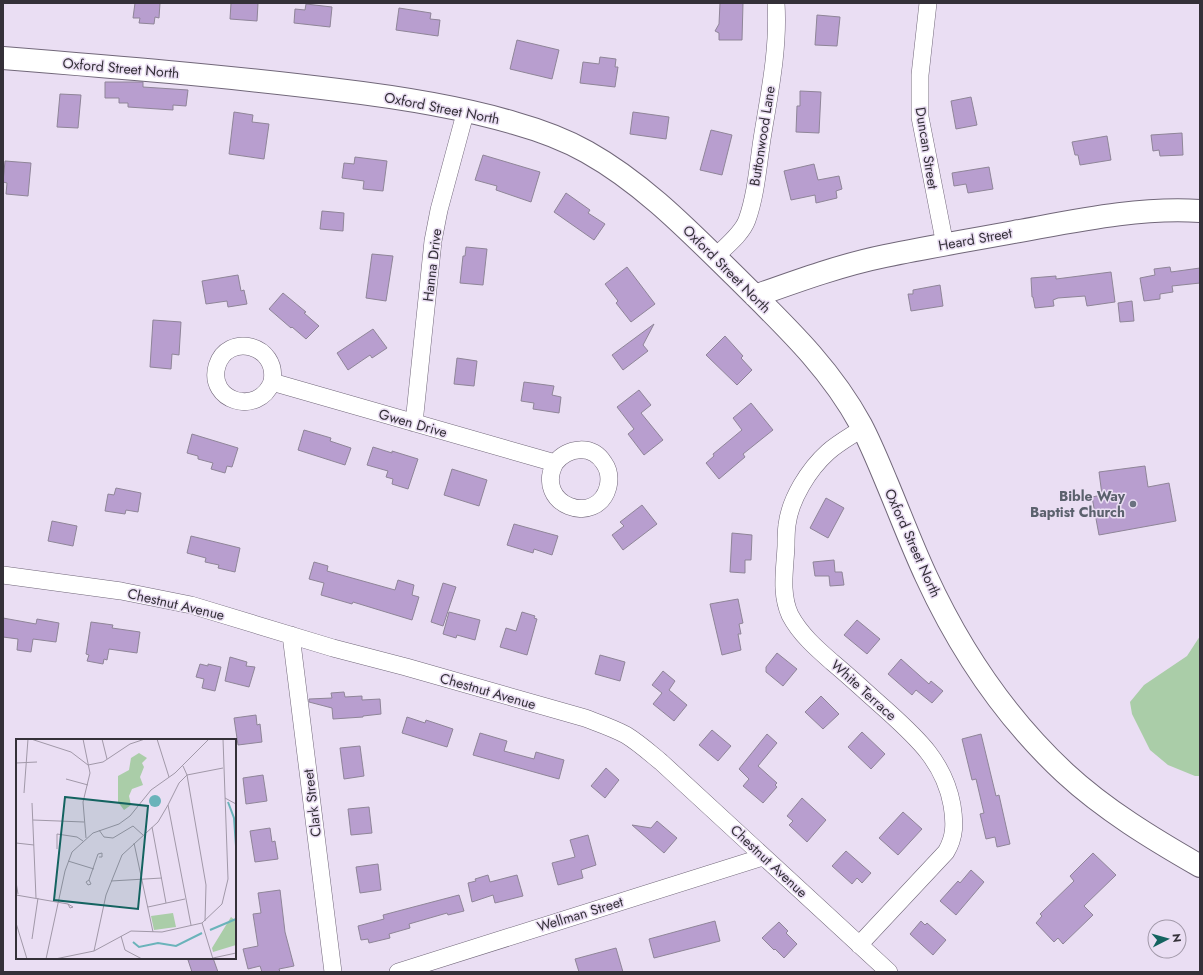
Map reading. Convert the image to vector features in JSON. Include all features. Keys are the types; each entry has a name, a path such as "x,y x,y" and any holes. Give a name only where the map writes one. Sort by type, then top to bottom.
{"street":[{"name":"Buttonwood Lane","path":"715,257 734,239 746,222 753,196 774,66 777,28 776,3"},
{"name":"Duncan Street","path":"928,3 920,69 920,117 945,245"},
{"name":"Oxford Street North","path":"3,58 246,78 425,102 466,110 543,132 583,149 619,171 647,193 715,257 805,346 827,371 845,397 863,428 927,578 964,651 985,682 1031,739 1066,774 1110,810 1157,841 1200,866"},
{"name":"Hanna Drive","path":"414,423 433,241 447,177 466,110"},
{"name":"Heard Street","path":"755,296 826,271 884,256 1090,218 1125,213 1168,210 1200,211"},
{"name":"Gwen Drive","path":"272,382 555,463"},
{"name":"White Terrace","path":"859,945 946,852 951,844 955,824 945,780 929,752 908,729 806,638 791,615 786,603 784,588 787,524 790,511 796,497 815,466 828,452 863,428"},
{"name":"Chestnut Avenue","path":"3,575 121,591 191,605 333,648 406,667 585,718 626,735 645,748 661,762 889,972"},
{"name":"Clark Street","path":"291,635 333,972"},
{"name":"Wellman Street","path":"398,972 763,857"}],"green space":[{"path":"1200,636 1200,776 1195,776 1168,765 1150,750 1132,714 1130,702 1144,685 1187,656"}],"building":[{"path":"135,3 160,3 159,18 155,17 154,24 139,23 140,18 133,18"},
{"path":"231,3 258,3 257,21 230,19"},
{"path":"720,3 743,3 742,40 719,40 719,33 715,31 719,24"},
{"path":"306,4 332,7 330,27 294,23 295,9 305,10"},
{"path":"399,8 431,13 430,19 440,20 438,36 396,30"},
{"path":"817,15 840,17 837,46 815,45"},
{"path":"517,40 559,50 552,79 510,69"},
{"path":"600,57 616,59 615,67 618,67 615,87 580,83 583,62 599,64"},
{"path":"105,82 143,82 143,87 188,90 186,106 173,105 173,110 128,107 128,103 119,103 119,98 105,98"},
{"path":"800,91 821,92 819,133 796,132 797,106 800,106"},
{"path":"60,94 81,95 78,128 57,127"},
{"path":"971,97 977,125 956,129 951,101"},
{"path":"234,112 253,115 252,122 269,124 264,159 229,154"},
{"path":"633,112 669,117 666,139 630,134"},
{"path":"711,130 732,135 722,175 700,170"},
{"path":"1182,133 1183,155 1160,156 1159,150 1153,151 1151,135"},
{"path":"1107,136 1111,160 1080,165 1078,155 1075,155 1072,142"},
{"path":"483,155 540,172 531,202 496,190 497,186 475,180"},
{"path":"355,157 387,161 383,191 363,189 364,181 342,178 344,163 354,164"},
{"path":"5,161 31,163 28,196 6,194 7,183 3,182"},
{"path":"814,164 818,180 839,176 842,189 836,191 837,198 816,203 815,195 791,200 784,171"},
{"path":"989,167 993,189 968,193 966,184 954,186 952,173"},
{"path":"566,193 590,210 588,213 605,224 594,240 554,212"},
{"path":"322,211 344,213 343,231 320,229"},
{"path":"466,247 487,249 483,285 460,283 463,256 465,256"},
{"path":"372,254 393,256 386,301 366,298"},
{"path":"627,267 655,304 631,322 616,303 618,301 605,284"},
{"path":"1170,267 1171,272 1200,268 1200,283 1172,286 1173,292 1160,294 1160,299 1144,301 1140,278 1155,275 1154,269"},
{"path":"1111,272 1115,302 1087,306 1085,296 1058,298 1053,300 1054,306 1035,308 1032,297 1031,278 1056,276 1056,279"},
{"path":"238,275 241,291 244,290 247,304 228,307 227,301 206,304 202,281"},
{"path":"940,285 943,306 911,311 908,294 913,294 913,290"},
{"path":"283,293 306,312 304,313 319,326 306,339 269,309"},
{"path":"1132,301 1134,321 1120,322 1118,303"},
{"path":"153,320 181,322 179,355 172,354 171,369 150,367"},
{"path":"654,324 643,345 648,351 623,370 612,355"},
{"path":"373,329 387,348 372,358 370,355 348,370 337,353"},
{"path":"725,336 743,356 741,358 752,370 737,385 706,355"},
{"path":"457,358 477,361 474,386 454,384"},
{"path":"524,382 554,386 552,395 561,397 559,413 533,409 534,403 521,401"},
{"path":"639,390 651,405 641,413 663,440 644,455 628,434 634,429 617,407"},
{"path":"751,403 773,430 743,454 745,457 719,479 706,463 714,456 713,454 742,430 733,418"},
{"path":"304,430 331,438 330,441 351,448 345,465 298,450"},
{"path":"192,434 238,448 232,467 227,466 225,473 211,469 213,463 198,459 198,456 187,453"},
{"path":"373,447 418,459 408,489 392,484 393,479 386,477 388,471 367,465"},
{"name":"Bible Way Baptist Church","path":"1145,466 1148,487 1169,483 1176,521 1099,535 1092,497 1102,495 1099,472"},
{"path":"452,469 487,480 479,506 444,495"},
{"path":"116,488 141,493 138,512 126,510 125,514 105,511 108,494 114,495"},
{"path":"826,498 844,508 828,538 810,528"},
{"path":"642,505 657,524 623,550 612,535 624,526 620,522"},
{"path":"52,521 77,526 73,546 48,541"},
{"path":"514,524 558,536 552,555 534,549 533,553 507,545"},
{"path":"732,533 752,535 751,560 745,560 745,573 730,572"},
{"path":"191,536 240,548 235,572 218,568 219,565 205,562 206,558 187,553"},
{"path":"834,560 835,572 842,572 844,585 830,586 829,576 815,576 813,562"},
{"path":"314,562 328,566 327,571 395,590 398,580 414,585 412,595 419,597 412,620 353,602 352,604 321,595 324,583 309,579"},
{"path":"443,583 456,587 443,626 431,622"},
{"path":"738,599 743,623 739,624 741,634 738,634 741,650 722,655 710,604"},
{"path":"449,612 480,620 475,640 457,635 456,638 443,634"},
{"path":"522,612 535,616 534,618 537,619 527,655 500,647 506,628 516,631"},
{"path":"3,618 36,624 37,619 59,623 56,642 33,639 31,652 17,650 18,639 3,637"},
{"path":"857,620 880,639 867,654 844,635"},
{"path":"91,622 113,625 112,628 140,632 137,653 109,649 107,660 104,659 103,664 87,661 89,655 86,654"},
{"path":"777,653 797,669 783,686 766,672 766,667"},
{"path":"600,655 625,662 620,681 595,674"},
{"path":"230,657 247,662 246,666 255,667 249,687 225,681"},
{"path":"901,659 929,684 931,681 943,691 932,703 916,690 912,695 888,674"},
{"path":"200,664 221,667 215,691 202,688 204,679 196,677"},
{"path":"663,671 675,681 669,690 687,705 674,721 653,704 662,693 652,685"},
{"path":"344,692 345,697 362,696 362,700 380,699 381,714 333,719 332,708 309,702 309,699 332,698 331,693"},
{"path":"821,696 839,714 823,729 805,712"},
{"path":"256,715 257,725 260,724 262,742 238,745 234,718"},
{"path":"407,717 425,723 426,720 453,729 447,747 402,733"},
{"path":"712,730 731,746 718,761 699,745"},
{"path":"862,732 885,754 871,769 848,747"},
{"path":"480,733 507,741 504,751 534,759 536,752 564,760 559,779 473,755"},
{"path":"767,734 777,743 758,766 777,783 775,785 777,787 763,803 743,786 749,779 739,769"},
{"path":"981,734 996,796 999,795 1010,844 997,847 995,837 986,839 980,814 984,813 976,779 972,780 962,739"},
{"path":"360,746 364,776 344,779 340,748"},
{"path":"606,768 619,780 605,798 591,786"},
{"path":"263,775 267,801 246,804 243,778"},
{"path":"802,798 826,820 807,842 789,825 793,821 787,816"},
{"path":"369,807 372,833 351,835 348,809"},
{"path":"903,812 922,829 898,855 879,838"},
{"path":"657,821 677,838 664,853 632,825 651,828"},
{"path":"270,828 272,842 275,841 278,859 255,862 250,831"},
{"path":"588,835 596,865 581,870 583,878 558,885 552,863 575,857 570,840"},
{"path":"846,851 871,873 862,883 857,878 852,884 832,866"},
{"path":"1093,853 1116,875 1084,906 1093,915 1063,944 1058,938 1054,942 1036,923 1042,916 1040,914 1074,881 1070,876"},
{"path":"378,864 381,890 360,893 356,867"},
{"path":"971,870 984,882 956,915 940,901 958,881 960,883"},
{"path":"488,875 490,882 517,875 523,896 495,903 493,895 472,902 468,883"},
{"path":"280,890 285,932 294,966 279,969 280,972 262,972 260,966 248,969 243,949 258,946 253,914 261,913 258,893"},
{"path":"459,895 464,911 448,915 447,913 409,924 410,928 389,934 390,938 369,943 368,939 361,940 358,926 384,919 383,915"},
{"path":"715,921 720,941 654,958 649,939"},
{"path":"921,921 925,925 927,923 946,940 933,955 910,934"},
{"path":"779,922 788,931 786,933 797,944 784,958 762,938"},
{"path":"616,948 623,972 579,972 575,959"},
{"path":"213,959 218,972 192,972 188,960"}],"place":[{"name":"Bible Way Baptist Church","path":"1133,504"}]}
